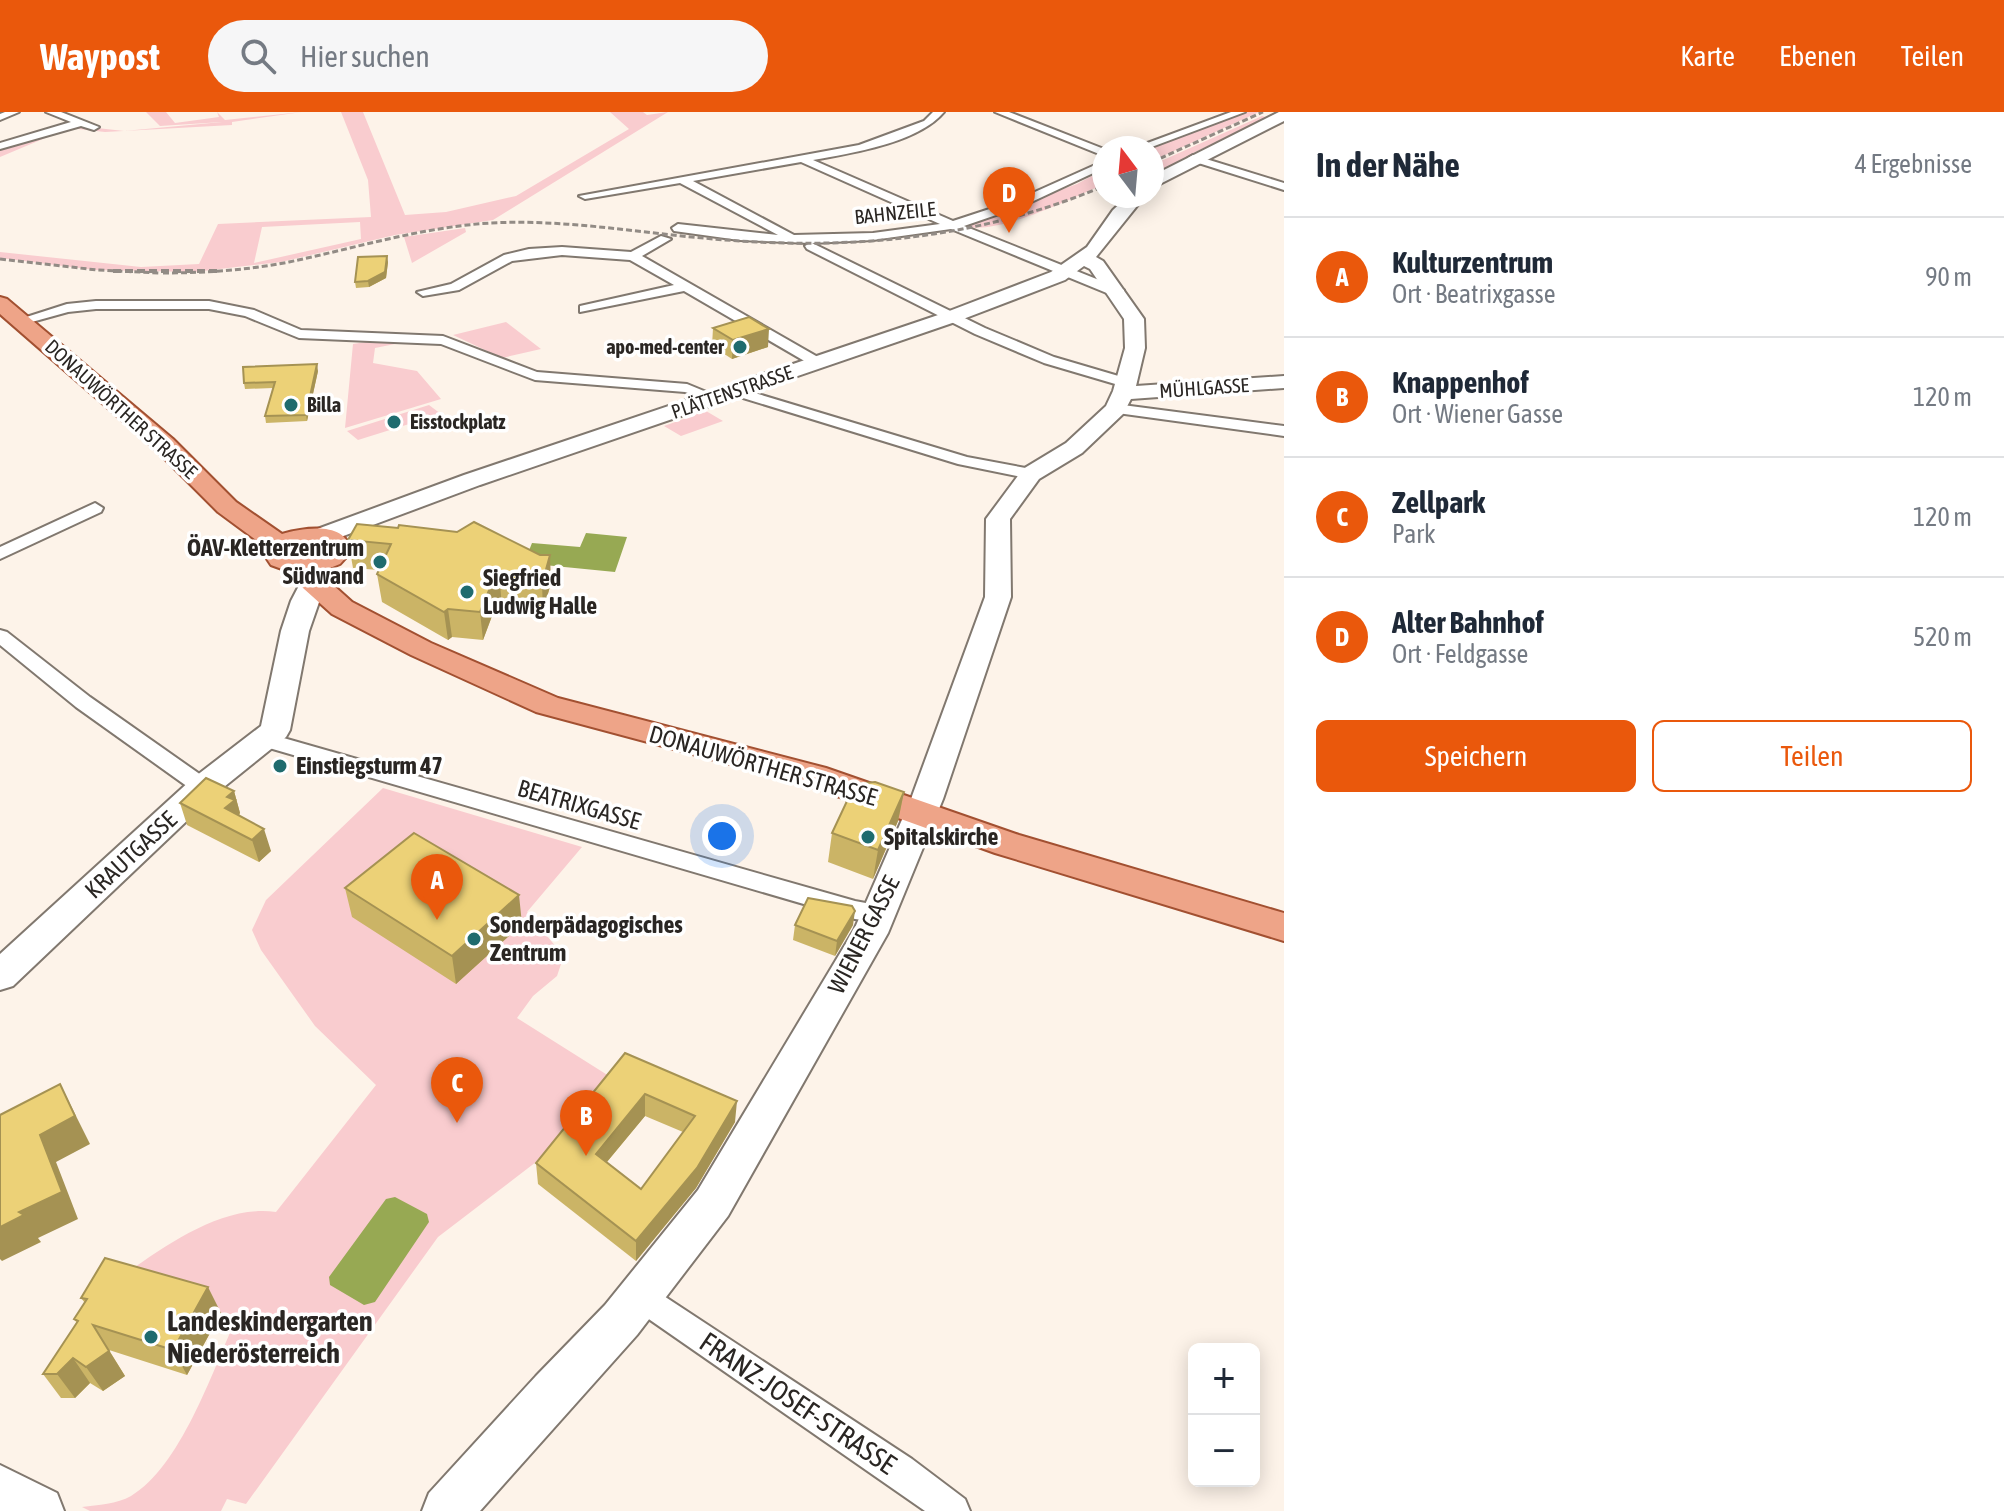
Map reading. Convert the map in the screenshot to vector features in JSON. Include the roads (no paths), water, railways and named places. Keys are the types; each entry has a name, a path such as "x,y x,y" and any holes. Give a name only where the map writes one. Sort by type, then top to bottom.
{"main road":[{"name":"DONAUWÖRTHER STRASSE","path":"0,303 164,444 227,507 311,554 342,608 421,649 547,705 814,776 1007,844 1284,927"}],"street":[{"path":"0,117 14,112"},
{"path":"51,112 94,127"},
{"path":"585,196 861,148 928,123 939,112"},
{"path":"1000,112 1092,148"},
{"path":"1164,139 1240,112"},
{"path":"1164,176 1193,158 1281,120"},
{"path":"0,146 79,123"},
{"path":"1193,158 1284,187"},
{"path":"805,160 951,224 1075,266 1097,265 1134,319 1135,348 1122,394"},
{"name":"BAHNZEILE","path":"678,228 792,237 873,236 951,224 1049,192 1092,170"},
{"path":"683,180 792,237"},
{"path":"1075,266 1126,208"},
{"path":"633,256 665,239"},
{"path":"811,246 951,317 1122,394 1284,431"},
{"path":"423,292 454,287 508,258 529,253 562,251 633,256 818,363"},
{"name":"PLÄTTENSTRASSE","path":"311,554 377,517 472,480 951,317 1075,266"},
{"path":"585,309 683,287"},
{"path":"21,321 67,308 96,305 209,305 249,313 299,334 443,340 535,376 687,388 725,395 964,461 1031,474"},
{"name":"MÜHLGASSE","path":"1122,394 1284,382"},
{"name":"WIENER GASSE","path":"447,1511 641,1296 713,1203 870,933 922,813 998,597 998,519 1031,474 1074,448 1122,394"},
{"path":"0,554 95,508"},
{"path":"266,740 278,719 311,554"},
{"path":"0,636 83,702 203,787"},
{"name":"KRAUTGASSE","path":"0,976 203,787 266,740"},
{"name":"BEATRIXGASSE","path":"266,740 855,910 879,913"},
{"name":"FRANZ-JOSEF-STRASSE","path":"641,1296 900,1471 953,1511"},
{"path":"0,1490 39,1511"}],"railway":[{"path":"1164,157 1263,112"},
{"path":"211,271 274,265 414,233 491,223 575,225 764,242 814,243 913,237 1009,218 1092,191"},
{"path":"0,259 118,271"},
{"path":"113,271 118,271"},
{"path":"118,271 211,271"},
{"path":"118,271 160,273"},
{"path":"163,273 211,271"},
{"path":"211,271 219,271"}],"place":[{"name":"Alter Bahnhof","path":"1009,233"},
{"name":"apo-med-center","path":"740,347"},
{"name":"Billa","path":"291,405"},
{"name":"Eisstockplatz","path":"394,422"},
{"name":"ÖAV-Kletterzentrum Südwand","path":"380,562"},
{"name":"Siegfried Ludwig Halle","path":"467,592"},
{"name":"Einstiegsturm 47","path":"280,766"},
{"name":"Spitalskirche","path":"868,837"},
{"name":"Kulturzentrum","path":"437,920"},
{"name":"Sonderpädagogisches Zentrum","path":"474,939"},
{"name":"Zellpark","path":"457,1123"},
{"name":"Knappenhof","path":"586,1156"},
{"name":"Landeskindergarten Niederösterreich","path":"151,1337"}]}
